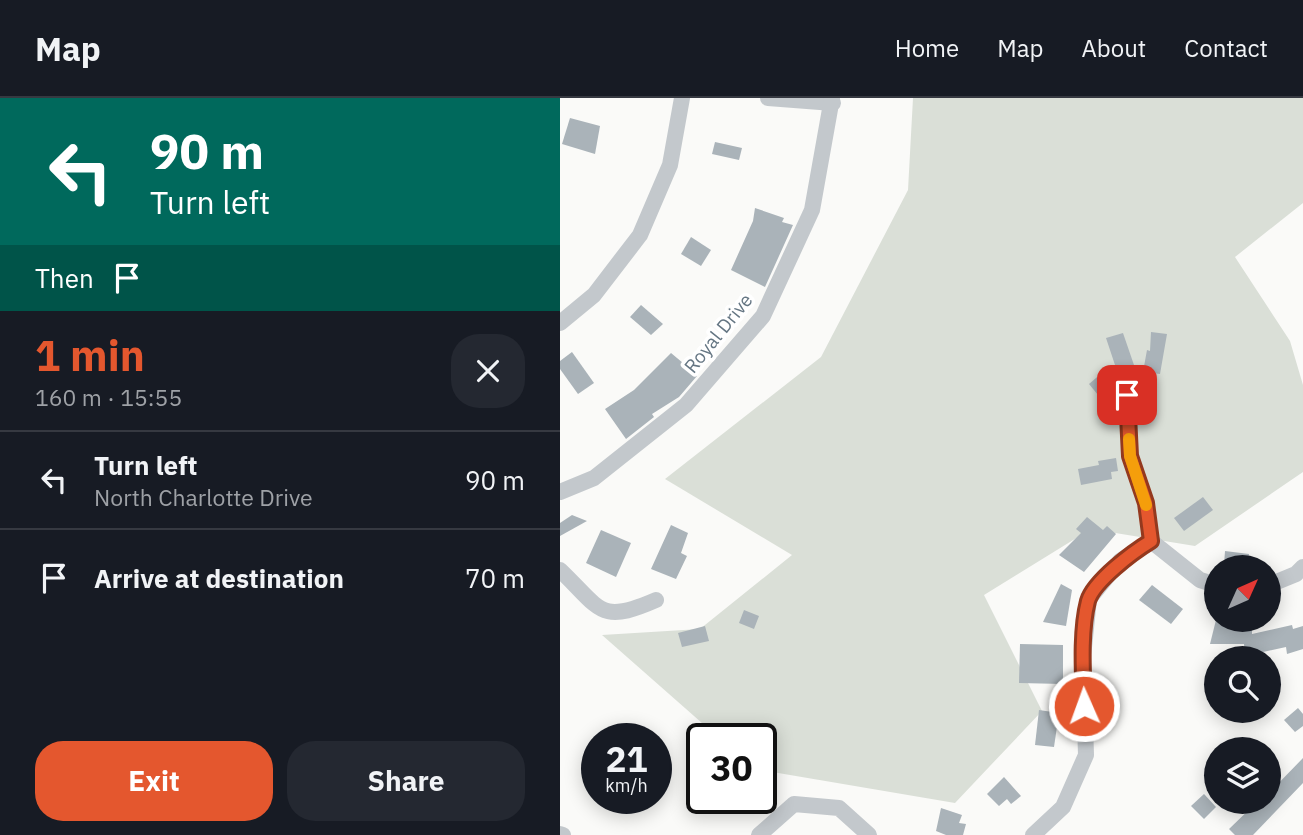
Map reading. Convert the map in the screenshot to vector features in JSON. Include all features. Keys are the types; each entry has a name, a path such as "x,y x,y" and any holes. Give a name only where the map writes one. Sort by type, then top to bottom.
{"street":[{"path":"560,323 594,295 640,235 670,166 681,98"},
{"path":"768,98 832,101"},
{"name":"Royal Drive","path":"560,492 594,478 686,405 763,316 812,210 832,101"},
{"path":"1127,395 1130,456 1146,503 1151,541 1204,581"},
{"path":"1033,835 1063,807 1086,755 1083,657 1088,599 1120,561 1151,541"},
{"path":"560,570 601,610 612,614 626,613 656,600"},
{"path":"1281,580 1300,571"},
{"path":"759,835 794,804 839,808 869,835"}],"shaded area":[{"path":"913,98 1303,98 1303,203 1235,257 1290,341 1303,385 1303,472 1195,546 1091,529 984,595 1042,711 955,803 777,773 777,723 702,723 602,635 700,629 792,555 665,479 821,357 908,190"}],"building":[{"path":"570,118 600,126 595,154 562,144"},
{"path":"715,142 742,148 739,160 712,154"},
{"path":"755,208 784,218 782,222 793,225 765,287 731,270 753,221"},
{"path":"691,237 711,250 701,266 681,254"},
{"path":"641,305 663,324 651,335 630,317"},
{"path":"1151,332 1167,334 1160,374 1143,372 1147,350 1150,351"},
{"path":"1123,333 1135,368 1118,374 1106,338"},
{"path":"572,352 594,383 578,394 560,369 560,361"},
{"path":"671,353 683,363 684,361 697,376 679,397 652,414 654,417 626,439 605,409 634,390"},
{"path":"1103,372 1113,382 1098,395 1089,384"},
{"path":"1116,458 1118,471 1111,472 1112,479 1081,485 1078,469 1099,465 1098,461"},
{"path":"1203,497 1213,510 1184,531 1174,518"},
{"path":"572,515 587,521 560,536 560,523"},
{"path":"1087,517 1103,530 1107,526 1116,534 1084,572 1059,555 1081,533 1076,529"},
{"path":"671,525 688,533 681,553 687,556 676,579 651,569"},
{"path":"601,530 631,543 616,577 586,563"},
{"path":"1225,551 1249,554 1249,555 1225,555"},
{"path":"1061,584 1072,590 1066,626 1043,622"},
{"path":"1152,585 1183,609 1171,624 1139,600"},
{"path":"744,610 759,616 754,629 739,623"},
{"path":"1292,625 1293,629 1303,626 1303,649 1287,654 1286,647 1281,646 1210,644 1213,632 1252,634 1281,632 1281,627"},
{"path":"705,626 709,641 682,647 678,633"},
{"path":"1020,644 1063,645 1063,684 1019,683"},
{"path":"1298,708 1303,714 1303,726 1295,732 1284,720"},
{"path":"1039,710 1059,713 1054,747 1035,745"},
{"path":"1303,758 1303,783 1281,806 1281,781"},
{"path":"1004,777 1021,796 1011,804 1007,799 999,806 987,794"},
{"path":"1204,794 1204,814 1209,814 1204,819 1191,806"},
{"path":"941,808 962,815 959,823 966,824 963,835 946,835 936,831"},
{"path":"1245,814 1273,814 1253,835 1235,835 1229,829"}],"slow traffic":[{"path":"1129,439 1130,456 1146,505"}],"route":[{"path":"1084,706 1083,657 1088,599 1120,561 1151,541 1146,503 1130,456 1127,395"}]}
